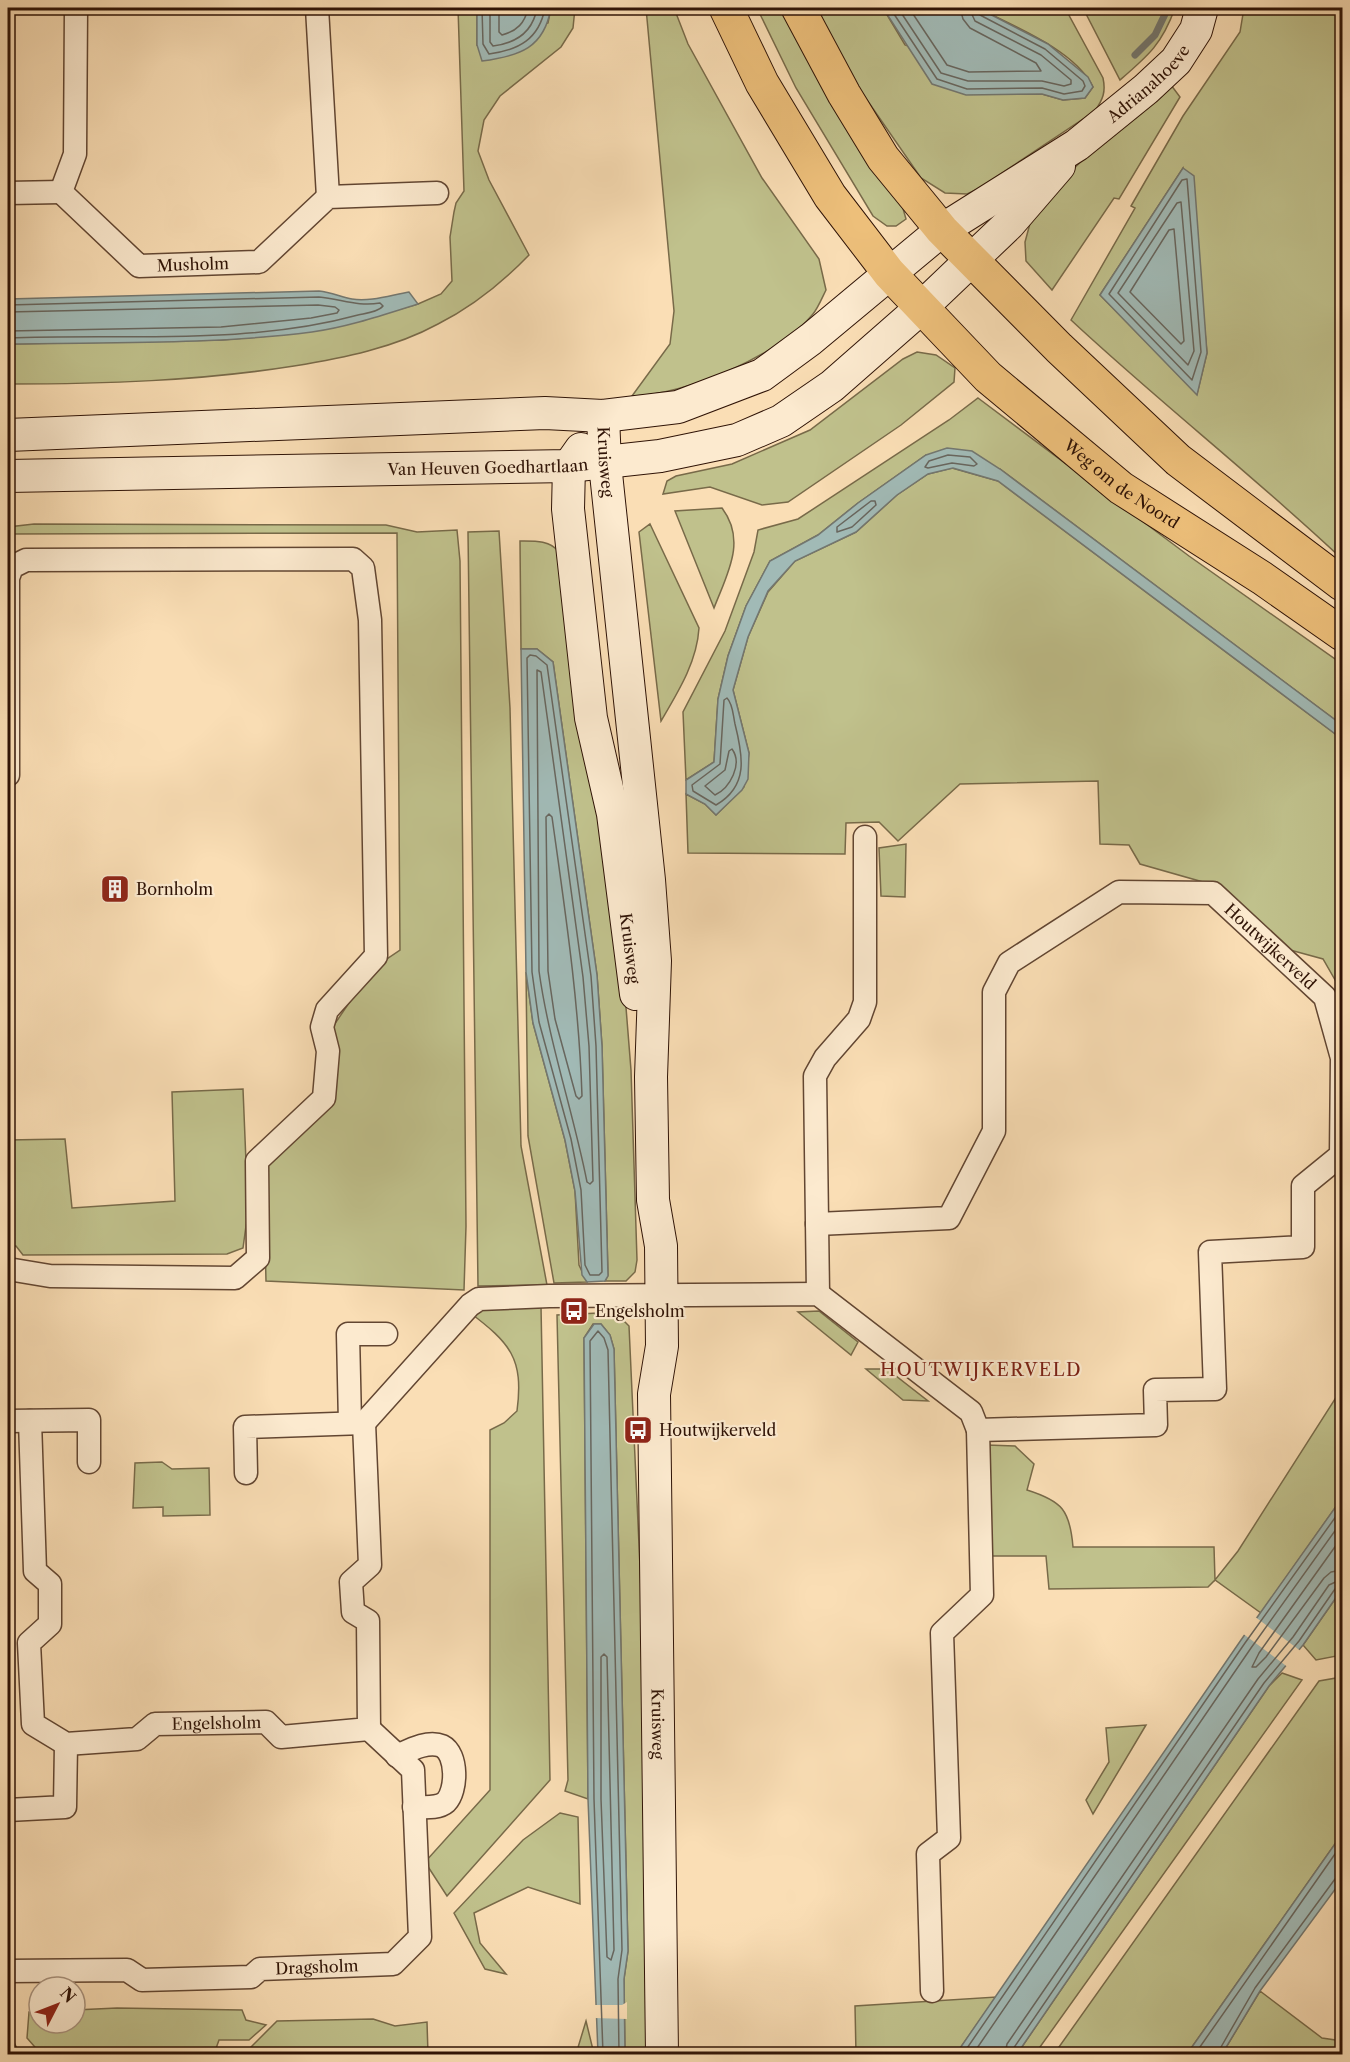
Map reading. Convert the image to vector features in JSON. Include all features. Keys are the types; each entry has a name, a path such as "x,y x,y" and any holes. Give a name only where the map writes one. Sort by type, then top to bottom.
{"highway":[{"path":"726,8 762,83 799,148 830,196 889,273"},
{"path":"798,8 844,94 883,158 942,230 1059,348 1178,460 1342,584"},
{"name":"Weg om de Noord","path":"889,273 988,377 1121,488 1262,578 1342,634"}],"street":[{"path":"8,193 61,192 75,154 76,8"},
{"path":"317,8 328,197 437,193"},
{"name":"Adrianahoeve","path":"889,273 942,230 1077,145 1168,69 1196,30 1202,8"},
{"name":"Adrianahoeve","path":"972,260 1009,224 1077,145"},
{"name":"Musholm","path":"61,192 139,266 259,262 328,197"},
{"name":"Van Heuven Goedhartlaan","path":"8,476 569,466 605,464 660,456 737,440 781,421 832,386 972,260"},
{"path":"8,435 545,413 603,416 678,407 762,375 811,339 889,273"},
{"name":"Kruisweg","path":"603,416 605,464 649,880 655,985 651,1077 653,1200 645,1247 653,1296 645,1346 654,1394 662,2055"},
{"name":"Kruisweg","path":"603,416 569,466 568,509 591,718 612,814 638,1011 651,1077"},
{"path":"8,775 8,578 12,567 26,560 353,559 363,568 370,621 376,956 327,1010 322,1027 328,1051 324,1098 258,1161 258,1258 235,1278 50,1276 8,1269"},
{"path":"818,1294 815,1076 825,1058 859,1019 865,1002 865,837"},
{"name":"Houtwijkerveld","path":"817,1224 949,1218 994,1131 994,992 1009,963 1119,892 1213,893 1325,997 1342,1058 1341,1155 1303,1186 1303,1247 1210,1252 1215,1389 1155,1390 1156,1425 978,1430"},
{"path":"246,1473 245,1427 357,1423 470,1305 480,1299 549,1296 818,1294 971,1412 978,1430 982,1595 942,1633 949,1838 928,1854 932,1991"},
{"path":"369,1729 368,1621 353,1612 351,1582 370,1565 348,1334 386,1334"},
{"path":"8,1810 65,1807 66,1744 33,1724 29,1643 50,1624 50,1584 35,1571 19,1421 89,1420 89,1462"},
{"name":"Engelsholm","path":"66,1744 137,1739 154,1724 266,1722 281,1737 369,1729"},
{"name":"Dragsholm","path":"8,1971 127,1970 142,1980 251,1977 260,1969 393,1964 420,1937 413,1770 369,1729"},
{"path":"397,1756 418,1746 441,1745 448,1751 452,1760 454,1787 446,1801 437,1806 414,1807"}],"green space":[{"path":"458,8 477,8 477,45 548,23 551,8 575,8 573,28 561,47 500,96 484,120 478,151 489,180 529,255 509,275 475,302 451,317 404,340 368,351 294,366 223,375 116,382 8,384 8,344 222,340 269,336 336,327 418,304 441,294 452,281 450,237 456,203 464,191"},
{"path":"646,8 674,8 688,44 762,178 819,259 826,290 815,312 798,330 755,358 704,381 654,394 632,396 670,344 674,311"},
{"path":"757,8 789,8 902,205 906,219 896,226 887,226 873,216 796,88"},
{"path":"816,8 883,8 905,45 1042,94 1063,100 1085,98 1093,87 1084,74 1058,50 978,8 1065,8 1103,78 1103,95 1095,111 978,189 967,194 945,193 921,178 849,74"},
{"path":"1083,8 1175,8 1165,31 1154,48 1120,80"},
{"path":"1244,8 1342,8 1342,559 1071,320 1135,208 1131,206 1183,116 1240,32","holes":["1183,168 1201,290 1207,353 1197,394 1100,295"]},
{"path":"1171,85 1180,97 1119,199 1114,198 1052,290 1026,261 1025,242 1032,216 1057,185 1102,141"},
{"path":"917,352 936,355 955,368 954,382 901,425 788,502 762,505 710,487 663,494 667,481 676,476 732,464 810,430 903,359"},
{"path":"978,398 1189,556 1342,664 1342,725 1000,469 926,455 858,503 818,535 770,561 746,606 728,656 718,699 714,762 686,780 683,712 725,631 754,552 758,530 798,519 949,420"},
{"path":"952,468 998,481 1342,739 1342,992 1323,959 1268,944 1217,886 1140,864 1129,845 1100,844 1098,781 960,784 898,841 879,822 846,823 845,854 688,853 686,794 705,804 716,815 744,787 749,753 733,690 748,637 768,592 795,561 856,532 897,495 928,474"},
{"path":"722,508 729,520 734,545 729,570 714,608 675,511"},
{"path":"34,524 386,525 417,532 457,530 460,561 466,1226 464,1290 266,1281 263,1160 333,1093 332,1028 372,969 400,950 397,533 8,534 8,527"},
{"path":"650,524 699,628 691,665 661,721 639,532"},
{"path":"499,531 510,708 521,1146 547,1285 478,1286 468,532"},
{"path":"520,541 546,543 559,552 623,970 631,1070 637,1260 635,1272 626,1281 605,1281 608,1275 602,1046 597,975 553,662 537,649 521,649"},
{"path":"906,844 905,897 881,896 879,848"},
{"path":"526,972 533,1023 565,1140 575,1191 579,1265 587,1282 554,1283 528,1136"},
{"path":"243,1089 248,1211 243,1248 227,1254 23,1255 16,1246 8,1246 8,1140 65,1139 72,1208 175,1201 172,1092"},
{"path":"541,1306 550,1780 447,1896 425,1862 490,1790 490,1430 504,1423 517,1411 519,1393 516,1365 511,1353 495,1333 469,1312 473,1308"},
{"path":"819,1311 858,1342 851,1355 798,1312"},
{"path":"599,1313 618,1315 629,1326 651,1808 651,2054 625,2053 624,1979 628,1951 614,1349 610,1335 601,1324 593,1324 584,1338 588,1799 565,1791 568,1780 557,1315"},
{"path":"866,1369 887,1369 928,1401 903,1400"},
{"path":"1342,1388 1342,1498 1261,1613 1215,1580 1238,1551"},
{"path":"987,1445 1015,1446 1034,1464 1027,1490 1049,1498 1062,1509 1072,1534 1073,1547 1214,1547 1215,1580 1208,1587 1049,1589 1046,1556 988,1556"},
{"path":"162,1462 172,1469 209,1468 210,1515 163,1516 163,1507 133,1508 135,1463"},
{"path":"1342,1589 1342,1655 1316,1660 1303,1645"},
{"path":"1282,1673 1302,1680 1035,2054 1017,2054 1269,1686"},
{"path":"1342,1677 1342,1834 1187,2054 1054,2054 1319,1681"},
{"path":"1146,1725 1093,1814 1086,1800 1109,1762 1106,1728"},
{"path":"560,1813 578,1817 580,1904 528,1887 474,1913 480,1943 506,1974 485,1969 454,1913 523,1840"},
{"path":"1260,1991 1322,2038 1342,2041 1342,2054 1222,2054"},
{"path":"996,1997 956,2054 856,2054 855,2006"},
{"path":"87,2009 242,2010 246,2020 266,2025 249,2040 219,2040 214,2054 41,2054 27,2038 27,2035 87,2035"},
{"path":"373,2019 395,2026 427,2022 428,2054 244,2054 277,2021"},
{"path":"586,2021 594,2054 576,2054"},
{"path":"8,2031 20,2054 8,2054"}],"water":[{"path":"477,8 551,8 543,32 528,48 519,53 482,61 477,45"},
{"path":"883,8 978,8 1048,44 1088,77 1093,87 1085,98 1063,100 1042,94 966,95 932,84"},
{"path":"1183,168 1194,176 1207,353 1197,395 1100,295"},
{"path":"319,291 359,300 409,292 418,304 339,327 274,336 160,342 8,344 8,299"},
{"path":"947,448 972,451 1000,469 1342,725 1342,739 998,481 953,468 928,474 897,495 856,532 795,561 768,591 748,637 733,690 749,753 748,779 742,790 716,815 705,804 686,794 686,780 714,762 718,699 728,656 746,606 770,561 818,535 858,503 926,455"},
{"path":"521,649 537,649 553,662 597,975 602,1046 608,1276 605,1281 587,1282 582,1275 575,1191 565,1140 533,1023 526,972"},
{"path":"594,1324 601,1324 610,1335 614,1349 628,1951 624,1979 625,2054 598,2054 588,1799 584,1338"},
{"path":"1342,1498 1342,1589 1303,1645 1269,1686 1017,2054 956,2054 1241,1640"},
{"path":"1342,1834 1342,1880 1260,1991 1222,2054 1187,2054"}],"pier":[{"path":"1254,1616 1302,1652 1289,1668 1242,1633"},
{"path":"627,2002 627,2019 594,2018 594,2005 622,2005"}],"waterway":[{"path":"1135,55 1155,35 1168,8"}],"place":[{"name":"Bornholm","path":"115,889"},
{"name":"Engelsholm","path":"574,1311"},
{"name":"Houtwijkerveld","path":"638,1430"}],"district":[{"name":"HOUTWIJKERVELD","path":"981,1370"}]}
